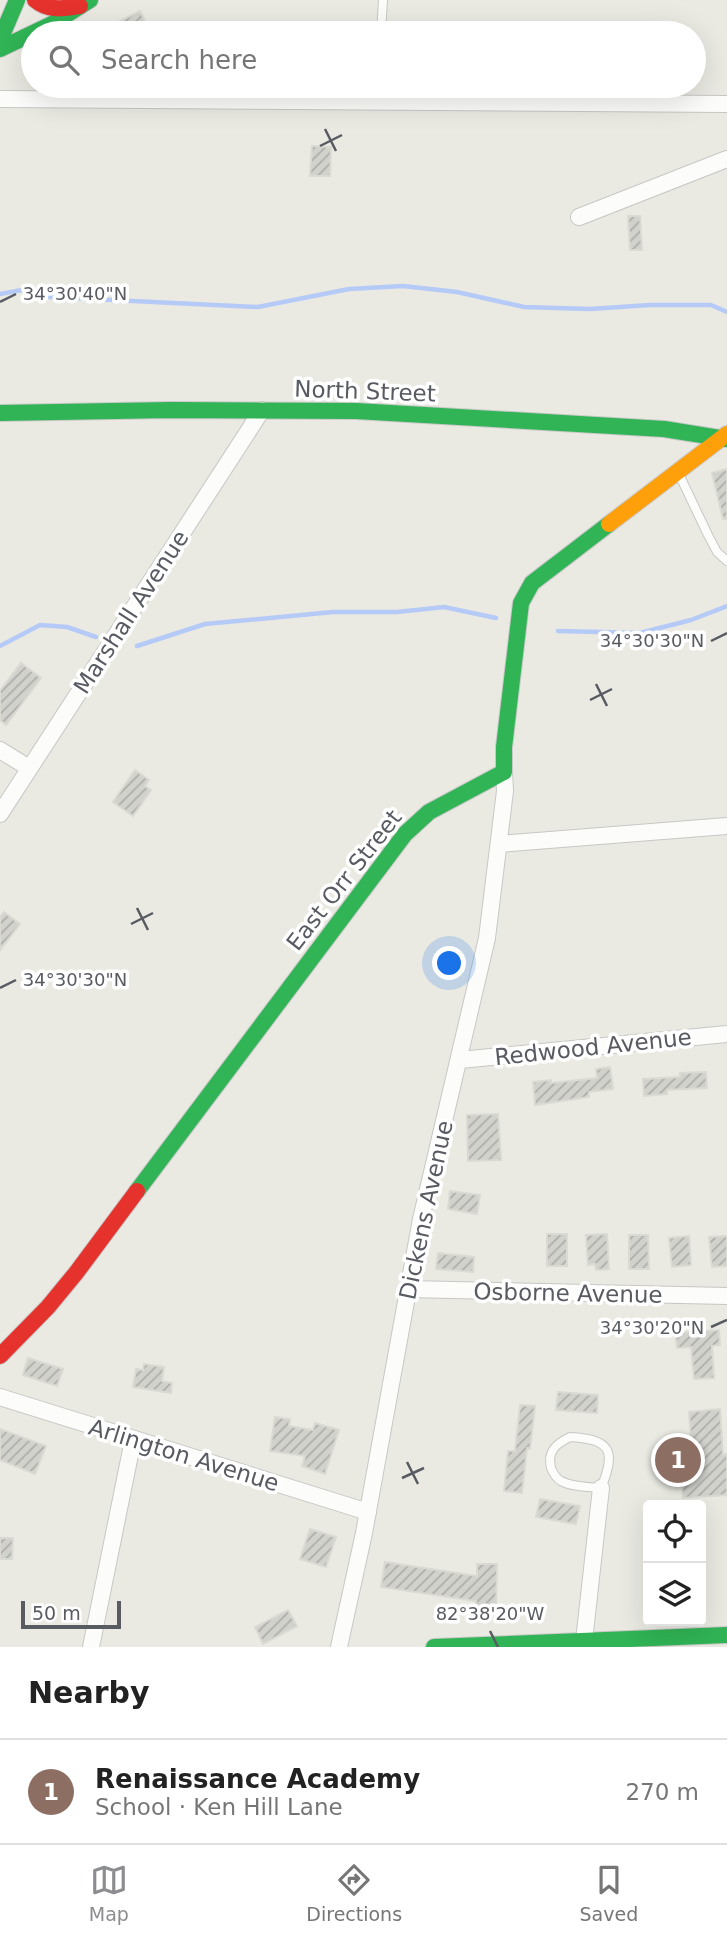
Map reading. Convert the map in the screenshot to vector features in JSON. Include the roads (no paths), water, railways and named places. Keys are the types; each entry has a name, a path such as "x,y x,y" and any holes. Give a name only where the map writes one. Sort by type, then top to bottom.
{"street":[{"path":"0,40 16,0"},
{"path":"36,0 40,6 60,9 85,3"},
{"path":"57,21 85,3"},
{"path":"0,49 21,39"},
{"path":"0,99 727,104"},
{"path":"579,217 727,159"},
{"name":"Marshall Avenue","path":"0,814 262,410"},
{"name":"North Street","path":"0,413 356,411 664,429 725,437"},
{"path":"503,772 521,603 532,583 725,437"},
{"path":"0,750 29,768"},
{"name":"Dickens Avenue","path":"339,1647 368,1512 422,1219 487,938 505,791 503,772"},
{"name":"East Orr Street","path":"0,1356 48,1307 76,1273 405,834 429,811 503,772"},
{"path":"499,844 727,826"},
{"name":"Redwood Avenue","path":"460,1060 727,1034"},
{"name":"Osborne Avenue","path":"408,1289 727,1296"},
{"name":"Arlington Avenue","path":"0,1398 368,1512"},
{"path":"91,1647 133,1440"},
{"path":"584,1641 601,1488"},
{"path":"434,1647 727,1634"}],"lane":[{"path":"382,21 383,0"},
{"path":"377,98 377,103"},
{"path":"678,472 717,552 727,561"},
{"path":"570,1437 605,1445 610,1463 601,1488 561,1481 553,1473 549,1460 551,1451 559,1442 570,1437"}],"waterway":[{"path":"0,294 22,290 50,297 258,307 349,289 403,286 457,292 524,307 590,309 711,305 727,312"},
{"path":"558,631 640,633 691,620 727,606"},
{"path":"137,646 205,624 333,612 397,612 444,607 496,618"},
{"path":"0,646 40,625 67,627 96,637"}],"place":[{"name":"Renaissance Academy","path":"678,1460"}]}
